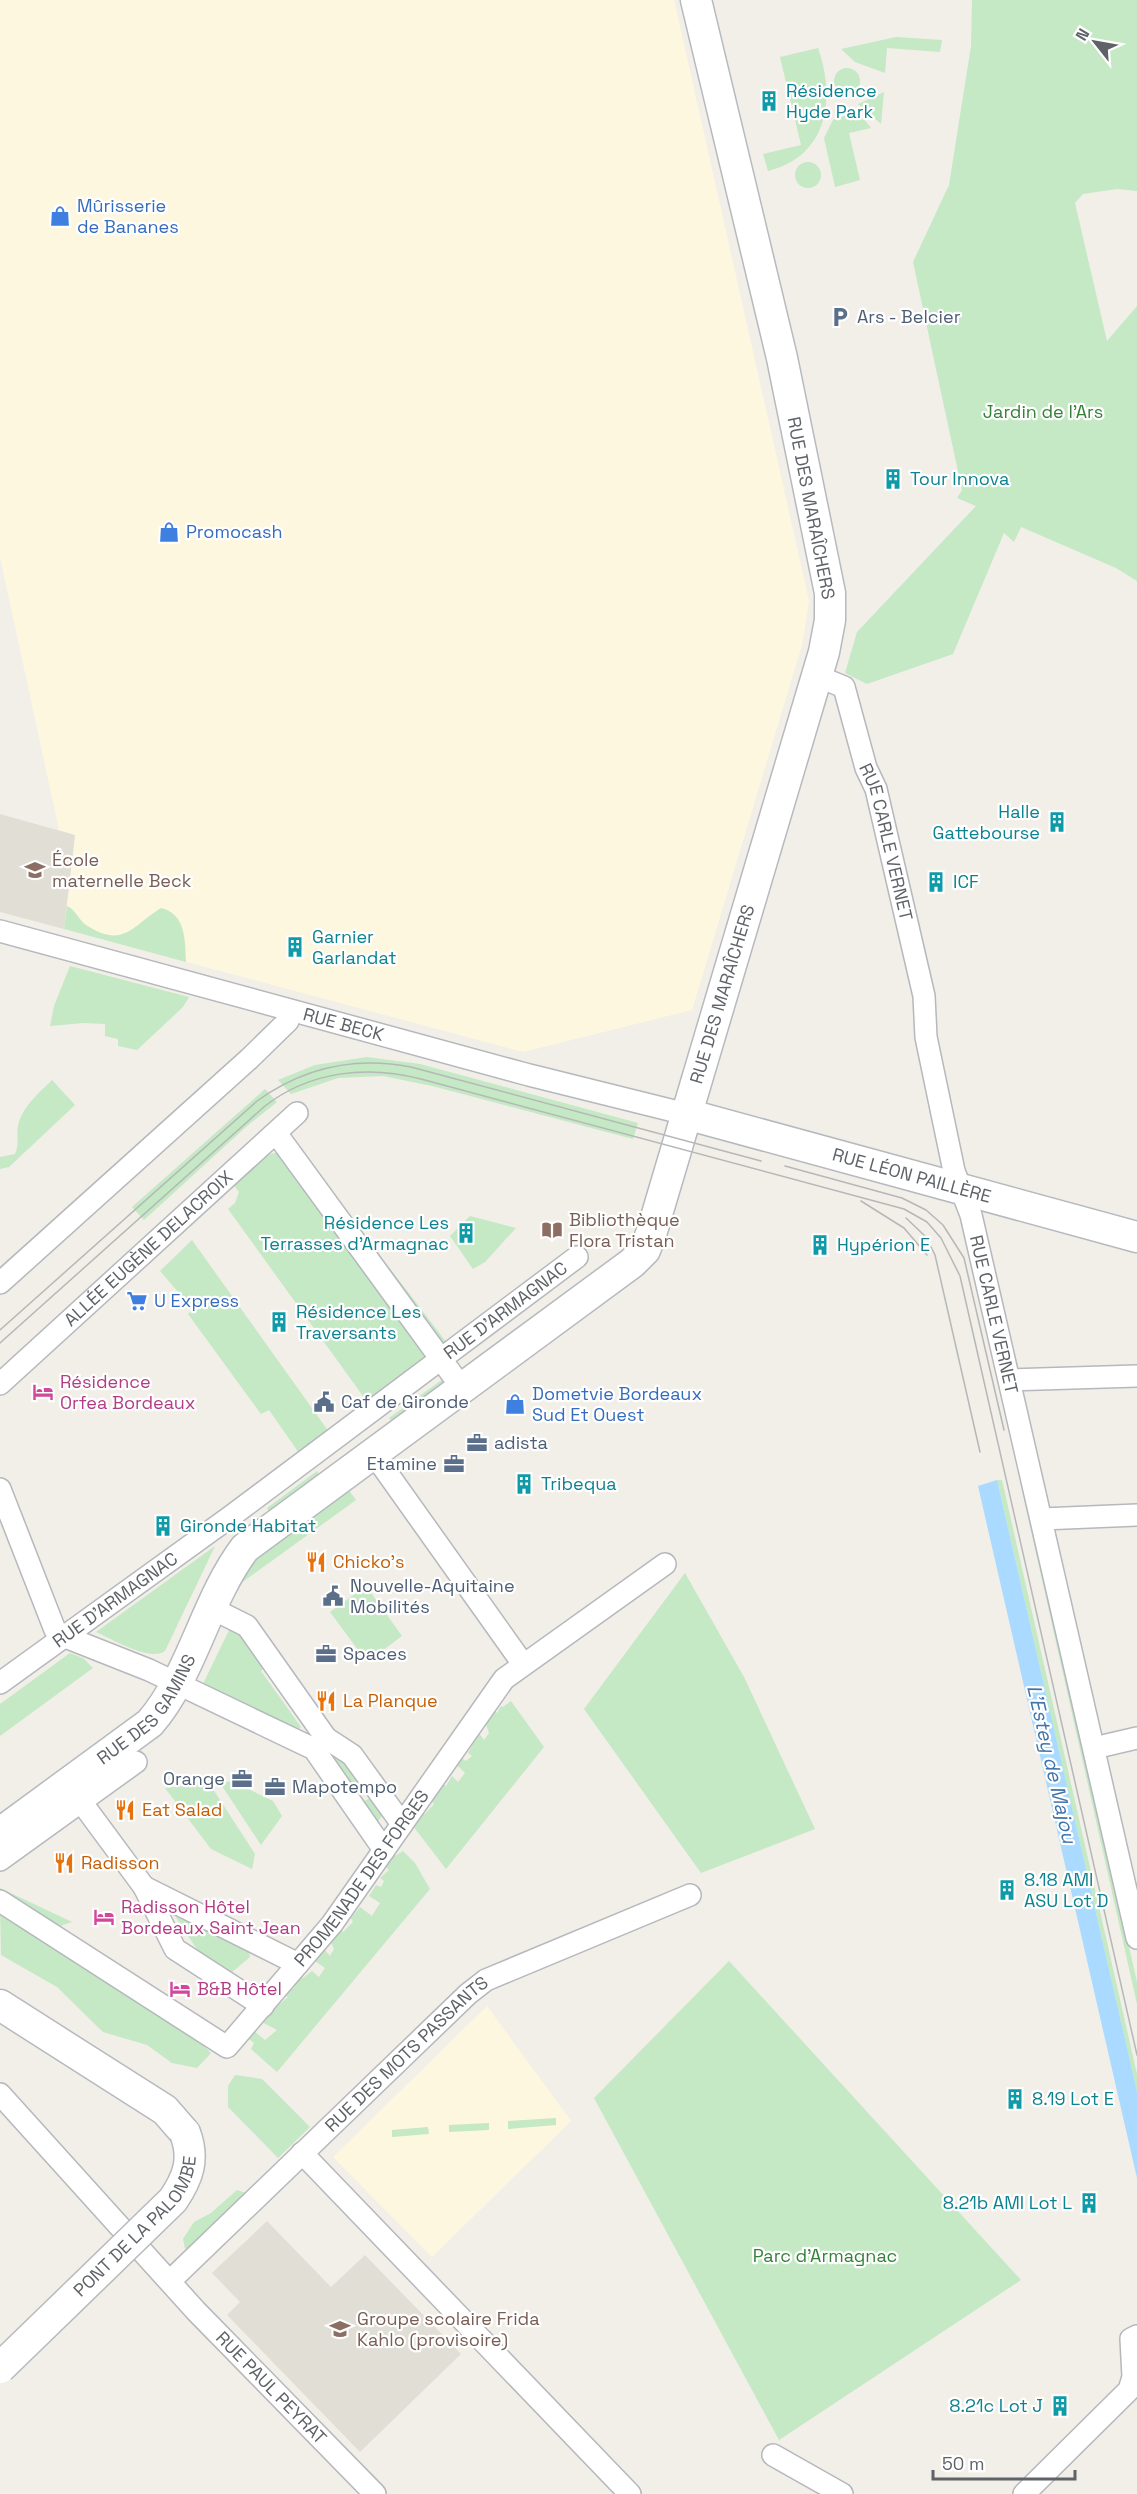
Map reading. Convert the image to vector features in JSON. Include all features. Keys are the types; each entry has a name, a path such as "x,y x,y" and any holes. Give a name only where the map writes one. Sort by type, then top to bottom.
{"main road":[{"name":"RUE DES MARAÎCHERS","path":"686,1114 817,676 830,620 830,593 782,358 696,0"},
{"name":"RUE LÉON PAILLÈRE","path":"686,1114 1137,1237"},
{"name":"RUE D'ARMAGNAC","path":"244,1548 622,1270 645,1250 686,1114"},
{"name":"RUE DES GAMINS","path":"0,1833 74,1793 150,1723 164,1707 244,1548"},
{"name":"PONT DE LA PALOMBE","path":"0,2005 165,2110 182,2128 191,2156 190,2168 184,2184 173,2200 0,2368"}],"street":[{"name":"RUE CARLE VERNET","path":"817,676 844,687 850,702 866,768 876,789 921,986 926,1037 954,1171 971,1215 1137,1938"},
{"name":"RUE BECK","path":"0,931 291,1011 686,1114"},
{"path":"0,1283 249,1059 288,1021 291,1011"},
{"name":"ALLÉE EUGÈNE DELACROIX","path":"0,1384 297,1113"},
{"path":"276,1133 462,1388"},
{"name":"RUE D'ARMAGNAC","path":"0,1683 442,1360 577,1257"},
{"path":"1010,1380 1137,1376"},
{"path":"373,1453 523,1664"},
{"path":"0,1489 50,1624 63,1636 352,1755 402,1824"},
{"path":"1042,1520 1137,1515"},
{"name":"PROMENADE DES FORGES","path":"0,1901 228,2047 332,1924 504,1679 665,1564"},
{"path":"212,1608 247,1626 384,1850"},
{"path":"1094,1748 1137,1738"},
{"path":"0,1860 74,1793 136,1762"},
{"path":"74,1793 144,1887 175,1949 263,2006"},
{"path":"144,1887 298,1964"},
{"name":"RUE DES MOTS PASSANTS","path":"170,2281 468,1994 486,1980 690,1895"},
{"name":"RUE PAUL PEYRAT","path":"0,2094 170,2281 375,2494"},
{"path":"302,2153 630,2494"},
{"path":"1024,2494 1129,2390 1133,2378 1134,2338"},
{"path":"773,2455 842,2494"}],"shaded area":[{"path":"0,0 674,0 809,601 802,645 692,1010 523,1052 64,929 75,835 59,830 0,557"},
{"name":"École maternelle Beck","path":"0,814 75,835 64,929 0,912"},
{"path":"487,2006 571,2121 432,2257 333,2157"},
{"name":"Groupe scolaire Frida Kahlo (provisoire)","path":"267,2221 331,2287 365,2255 461,2354 360,2452 227,2315 240,2302 212,2273"}],"green space":[{"name":"Jardin de l'Ars","path":"972,0 1137,0 1137,191 1117,189 1083,194 1075,203 1107,341 1137,306 1137,581 1116,568 1021,527 1014,542 1004,533 953,654 867,684 845,673 857,632 976,506 957,498 962,490 913,262 949,185 971,46"},
{"path":"896,37 942,40 940,52 887,48 885,73 855,62 841,49"},
{"path":"818,48 826,87 826,105 822,123 815,139 804,153 788,164 768,171 763,154 801,145 780,57"},
{"path":"847,68 857,71 860,81 857,91 847,94 837,91 834,81 837,71"},
{"path":"884,92 881,124 858,104"},
{"path":"847,115 864,119 871,128 849,133 860,180 835,187 824,138 833,120"},
{"path":"808,162 818,165 821,175 818,185 808,188 798,185 795,175 798,165"},
{"path":"67,906 86,925 110,935 128,932 161,908 169,911 180,922 186,962 64,929"},
{"path":"70,966 189,997 183,1007 137,1050 118,1046 118,1039 105,1036 105,1024 50,1026 54,1006"},
{"path":"367,1057 420,1064 638,1123 633,1139 432,1086 383,1076 338,1078 291,1094 278,1080 315,1065"},
{"path":"52,1080 75,1105 9,1167 0,1169 0,1157 15,1154 18,1126 23,1113"},
{"path":"265,1089 277,1102 247,1126 144,1220 132,1207"},
{"path":"298,1148 450,1347 368,1403 228,1209 235,1203 239,1192 231,1181 257,1157"},
{"path":"470,1216 516,1228 485,1262 473,1269 450,1236"},
{"path":"192,1240 329,1432 299,1453 269,1410 261,1414 188,1314 193,1309 160,1271"},
{"path":"443,1379 447,1383 393,1423 389,1418"},
{"path":"317,1471 320,1476 270,1513 267,1508"},
{"path":"1024,1475 1137,1982 1137,2004 1019,1477"},
{"path":"997,1480 1002,1480 1137,2074 1137,2093"},
{"path":"348,1489 356,1500 233,1589 245,1567"},
{"path":"215,1546 165,1651 158,1654 141,1652 96,1632"},
{"path":"685,1573 744,1677 815,1829 701,1873 584,1709"},
{"path":"366,1586 402,1636 367,1662 330,1612"},
{"path":"231,1626 237,1628 264,1668 261,1671 301,1727 299,1729 280,1720 277,1723 201,1688"},
{"path":"70,1653 83,1658 93,1668 0,1736 0,1704"},
{"path":"511,1701 544,1747 446,1869 413,1826 420,1811 425,1814 434,1804 430,1799 438,1791 436,1788 442,1783 446,1786 452,1776 458,1782 465,1773 455,1763 458,1756 466,1761 472,1756 468,1753 473,1744 469,1741 478,1732 484,1740 489,1733 484,1719 494,1710 497,1713 501,1706"},
{"path":"329,1754 353,1769 361,1779 353,1785 365,1801 373,1796 385,1812 375,1825"},
{"path":"232,1781 273,1801 282,1816 261,1845 220,1783"},
{"path":"209,1783 255,1854 252,1869 211,1849 165,1788"},
{"path":"403,1851 415,1863 430,1889 277,2072 251,2049 254,2043 249,2039 254,2031 265,2040 277,2030 260,2021 288,1997 282,1993 288,1988 293,1989 301,1976 303,1978 312,1971 319,1977 325,1968 312,1959 324,1949 330,1956 334,1949 330,1940 337,1928 343,1932 353,1922 351,1918 360,1907 372,1916 380,1903 369,1896 376,1885 381,1887 384,1881 380,1878 389,1870 384,1865 392,1853 395,1856"},
{"path":"0,1888 72,1922 54,1928 0,1893"},
{"path":"0,1907 179,2023 211,2053 197,2068 172,2063 147,2045 103,2032 57,1987 1,1955"},
{"path":"175,1916 249,1952 250,1957 232,1972 198,1951"},
{"name":"Parc d'Armagnac","path":"729,1961 1021,2280 779,2440 594,2098"},
{"path":"235,2075 262,2079 310,2127 278,2158 228,2107 228,2086"},
{"path":"556,2118 556,2125 508,2129 508,2121"},
{"path":"489,2123 489,2130 449,2132 449,2125"},
{"path":"428,2127 429,2134 392,2137 392,2130"},
{"path":"237,2190 246,2193 192,2246 185,2249 183,2239 194,2222 211,2213"}],"water":[{"name":"L'Estey de Majou","path":"997,1480 1137,2092 1137,2178 978,1486"}],"tram line":[{"path":"0,1330 257,1101 293,1080 331,1067 370,1063 411,1067 761,1161"},
{"path":"0,1343 265,1106 301,1085 340,1074 380,1072 421,1079 904,1209 927,1222 941,1238 960,1276 1137,2055"},
{"path":"785,1166 902,1198 926,1210 943,1225 964,1258 1004,1430"},
{"path":"861,1201 904,1228 927,1255"},
{"path":"906,1218 926,1237 935,1255 980,1452"}],"place":[{"name":"Résidence Hyde Park","path":"769,101"},
{"name":"Mûrisserie de Bananes","path":"60,216"},
{"name":"Ars - Belcier","path":"840,317"},
{"name":"Tour Innova","path":"893,479"},
{"name":"Promocash","path":"169,532"},
{"name":"Halle Gattebourse","path":"1057,822"},
{"name":"École maternelle Beck","path":"35,870"},
{"name":"ICF","path":"936,882"},
{"name":"Garnier Garlandat","path":"295,947"},
{"name":"Bibliothèque Flora Tristan","path":"552,1230"},
{"name":"Résidence Les Terrasses d'Armagnac","path":"466,1233"},
{"name":"Hypérion E","path":"820,1245"},
{"name":"U Express","path":"137,1301"},
{"name":"Résidence Les Traversants","path":"279,1322"},
{"name":"Résidence Orfea Bordeaux","path":"43,1392"},
{"name":"Caf de Gironde","path":"324,1402"},
{"name":"Dometvie Bordeaux Sud Et Ouest","path":"515,1404"},
{"name":"adista","path":"477,1443"},
{"name":"Etamine","path":"454,1464"},
{"name":"Tribequa","path":"524,1484"},
{"name":"Gironde Habitat","path":"163,1526"},
{"name":"Chicko's","path":"316,1562"},
{"name":"Nouvelle-Aquitaine Mobilités","path":"333,1596"},
{"name":"Spaces","path":"326,1654"},
{"name":"La Planque","path":"326,1701"},
{"name":"Orange","path":"242,1779"},
{"name":"Mapotempo","path":"275,1787"},
{"name":"Eat Salad","path":"125,1810"},
{"name":"Radisson","path":"64,1863"},
{"name":"8.18 AMI ASU Lot D","path":"1007,1890"},
{"name":"Radisson Hôtel Bordeaux Saint Jean","path":"104,1917"},
{"name":"B&B Hôtel","path":"180,1989"},
{"name":"8.19 Lot E","path":"1015,2099"},
{"name":"8.21b AMI Lot L","path":"1089,2203"},
{"name":"Groupe scolaire Frida Kahlo (provisoire)","path":"340,2329"},
{"name":"8.21c Lot J","path":"1060,2406"}]}
